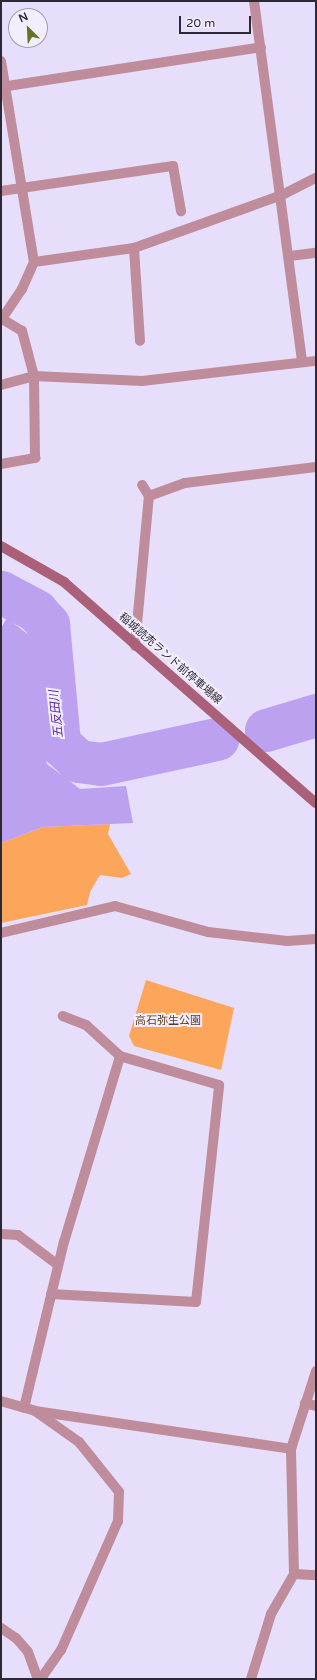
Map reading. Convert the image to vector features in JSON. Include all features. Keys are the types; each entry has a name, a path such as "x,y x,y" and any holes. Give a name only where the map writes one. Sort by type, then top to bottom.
{"main road":[{"name":"稲城読売ランド前停車場線","path":"1,546 64,582 135,646 232,728 316,803"}],"street":[{"path":"254,1 282,195 302,362"},
{"path":"3,87 261,47"},
{"path":"1,61 3,87 34,262 1,320 22,331 34,376 35,458 1,464"},
{"path":"1,191 174,166 181,211"},
{"path":"34,262 134,248 282,195 316,178"},
{"path":"134,248 140,341"},
{"path":"290,256 316,253"},
{"path":"1,385 34,376 142,381 316,361"},
{"path":"149,496 186,483 316,467"},
{"path":"135,646 149,496 142,484"},
{"path":"1,934 115,906 208,932 286,941 316,939"},
{"path":"51,1294 196,1302 219,1085 120,1056 86,1025 63,1016"},
{"path":"24,1408 58,1265 120,1056"},
{"path":"1,1234 18,1235 58,1265"},
{"path":"251,1679 272,1614 294,1574 291,1449 316,1371"},
{"path":"1,1401 35,1411 291,1449"},
{"path":"305,1402 316,1406"},
{"path":"35,1411 79,1442 119,1492 118,1521 61,1650 41,1679"},
{"path":"294,1574 316,1575"},
{"path":"1,1628 16,1638 28,1652 38,1679"}],"green space":[{"path":"110,824 108,834 131,874 122,878 100,875 90,892 87,905 1,923 1,843 43,827"},
{"name":"高石弥生公園","path":"146,980 234,1008 221,1070 134,1046 129,1036"}],"shaded area":[{"path":"7,618 30,636 37,707 47,764 80,789 126,786 133,823 43,827 1,843 1,628"}],"waterway":[{"name":"五反田川","path":"1,592 36,611 48,624 59,743 78,761 101,764 217,739"},
{"name":"五反田川","path":"266,730 316,715"}]}
